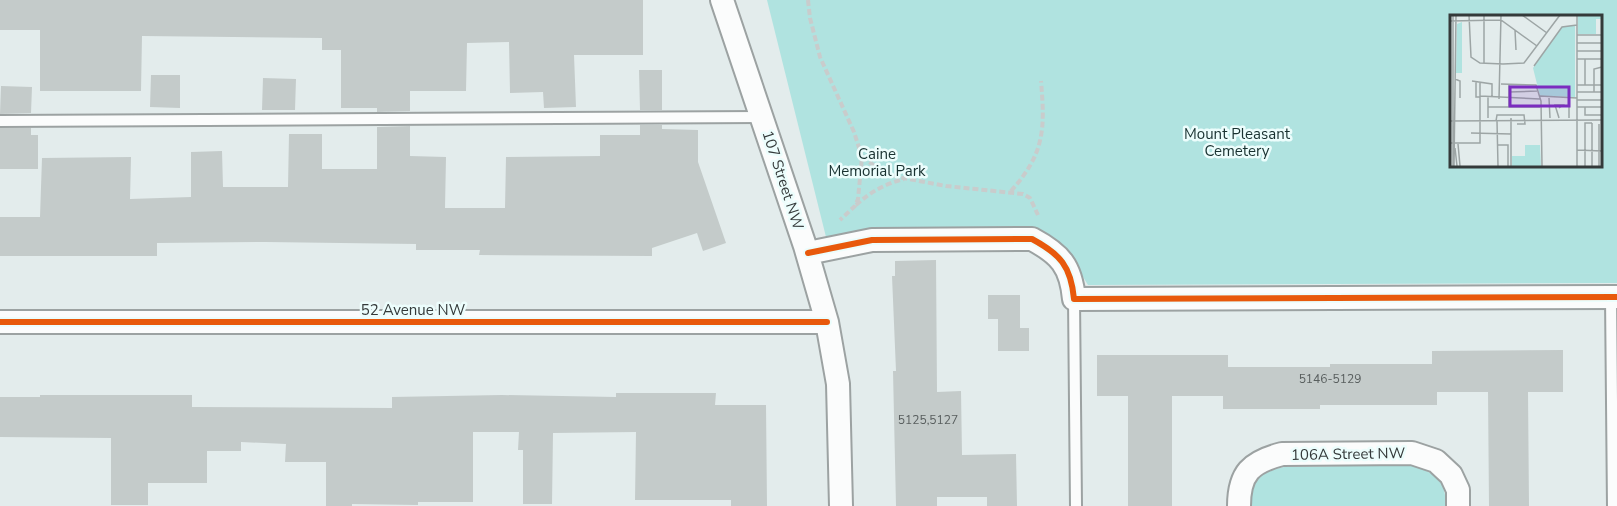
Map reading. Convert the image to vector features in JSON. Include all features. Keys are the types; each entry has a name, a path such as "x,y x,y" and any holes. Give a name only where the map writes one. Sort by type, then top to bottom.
{"street":[{"name":"107 Street NW","path":"722,0 808,253 827,321 837,384 841,506"},
{"path":"808,253 872,240 1021,237 1044,245 1063,260 1069,273 1074,299 1614,297"},
{"name":"52 Avenue NW","path":"0,321 827,321"},
{"name":"106A Street NW","path":"1239,506 1239,493 1246,472 1263,459 1282,454 1412,453 1436,461 1451,475 1458,490 1458,506"}],"lane":[{"path":"0,121 762,117"},
{"path":"1613,506 1614,297"},
{"path":"1074,299 1076,506"}],"path":[{"path":"808,0 820,57 854,132 862,157 858,199 855,206"},
{"path":"1011,192 1041,144 1044,121 1041,81"},
{"path":"862,157 883,172 905,179 946,186 1011,192 1030,198 1034,205 1044,245"},
{"path":"839,222 866,195 880,187 905,179"}],"green space":[{"name":"Mount Pleasant Cemetery","path":"767,0 1617,0 1617,283 1088,285 1072,259 1043,232 862,230 826,237"},
{"path":"1411,465 1437,478 1444,489 1446,506 1251,506 1251,497 1258,479 1276,469"}],"building":[{"path":"0,0 643,0 643,55 574,55 576,107 544,108 543,92 510,93 509,42 467,43 466,91 410,91 410,111 377,112 377,108 341,108 341,50 322,50 322,38 142,36 141,91 40,91 40,30 0,30"},
{"path":"639,70 662,70 662,110 640,110"},
{"path":"151,75 180,75 180,108 150,107"},
{"path":"263,78 296,79 295,110 262,110"},
{"path":"1,86 32,87 31,113 0,114"},
{"path":"640,125 662,125 662,129 698,130 698,162 726,243 703,251 697,233 652,248 652,256 479,255 480,250 416,250 416,244 266,242 157,243 157,256 0,256 0,217 40,217 42,158 131,157 130,199 191,197 191,152 222,151 223,187 288,187 289,134 322,134 322,169 377,169 377,127 410,126 410,156 446,157 445,208 505,208 506,157 600,156 600,135 640,135"},
{"path":"0,128 31,128 31,135 38,135 38,169 0,169"},
{"path":"936,260 937,392 961,391 962,455 1016,454 1017,506 987,506 987,497 937,497 937,506 896,506 893,371 896,371 892,276 895,276 895,261"},
{"path":"988,295 1020,295 1020,328 1029,328 1029,351 998,351 998,319 988,319"},
{"path":"1563,350 1563,392 1528,392 1529,506 1489,506 1488,392 1437,392 1437,405 1320,405 1320,409 1223,409 1223,396 1172,396 1172,506 1128,506 1128,396 1097,396 1097,355 1228,355 1228,367 1330,367 1330,364 1432,364 1432,351"},
{"path":"616,393 716,393 715,405 766,405 767,506 731,506 731,500 635,500 636,432 553,433 552,504 523,504 523,450 518,450 519,432 473,432 473,502 418,502 418,505 352,504 352,506 326,506 326,462 285,462 286,444 241,442 241,451 207,451 207,483 148,483 148,505 111,505 111,438 0,437 0,397 192,395 192,407 392,408 392,397 502,395 616,397"}],"cycle path":[{"path":"808,253 872,240 1032,239 1050,250 1067,269 1074,299 1617,297"},
{"path":"0,322 827,322"}],"park label":[{"name":"Caine Memorial Park","path":"877,162"}]}
